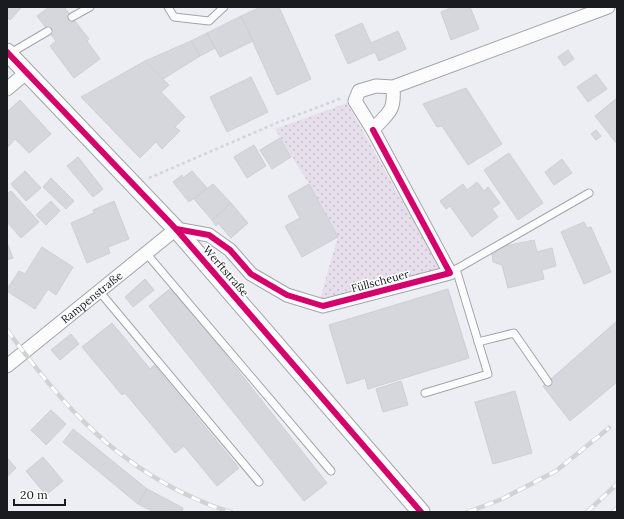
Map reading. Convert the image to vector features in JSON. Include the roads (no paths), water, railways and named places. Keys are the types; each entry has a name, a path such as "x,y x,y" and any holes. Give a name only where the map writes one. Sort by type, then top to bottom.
{"street":[{"path":"453,271 355,101 359,91 376,86 393,87 608,7"},
{"name":"Werftstraße","path":"8,53 176,229 421,512"},
{"path":"7,89 26,73"},
{"path":"373,130 387,116 394,103 393,87"},
{"name":"Füllscheuer","path":"176,229 209,235 230,250 251,274 287,295 323,306 453,271"},
{"name":"Rampenstraße","path":"7,366 176,229"}],"lane":[{"path":"72,17 90,7"},
{"path":"168,7 174,17 209,21 224,7"},
{"path":"8,53 48,31"},
{"path":"425,393 488,374 453,271 589,193"},
{"path":"146,253 331,471"},
{"path":"99,291 259,482"},
{"path":"478,342 514,334 548,382"}],"railway":[{"path":"7,330 62,399 102,439 124,457 175,489 210,505 231,512"},
{"path":"468,512 502,499 556,471 609,428"},
{"path":"587,512 617,484"},
{"path":"613,512 617,508"}]}
